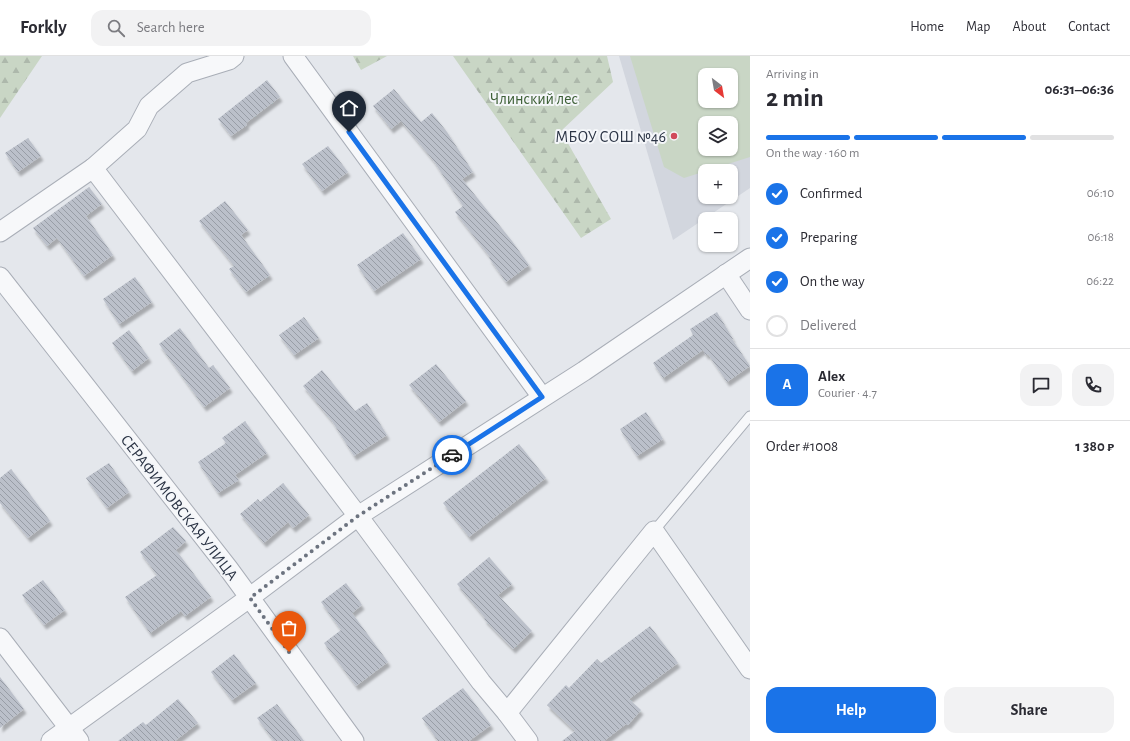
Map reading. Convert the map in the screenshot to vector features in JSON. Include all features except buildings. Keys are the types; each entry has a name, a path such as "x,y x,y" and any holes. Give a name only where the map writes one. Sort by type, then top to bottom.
{"street":[{"path":"0,232 93,168 137,129 149,106 187,73 229,60 234,56"},
{"path":"293,56 542,397"},
{"path":"93,168 358,516 480,682 507,713 528,741"},
{"path":"51,741 74,734 358,516 584,371 750,258"},
{"path":"726,274 750,310"},
{"name":"СЕРАФИМОВСКАЯ УЛИЦА","path":"0,277 228,568 354,741"},
{"path":"507,713 654,531 750,669"},
{"path":"0,638 74,734"}],"lane":[{"path":"654,531 750,416"}],"shaded area":[{"name":"МБОУ СОШ №46","path":"619,56 750,56 750,188 738,196 738,164 698,164 698,204 726,204 714,212 698,212 698,223 673,240"}],"green space":[{"path":"0,56 42,56 0,118"},
{"path":"353,56 387,56 361,70"},
{"name":"Члинский лес","path":"453,56 607,56 613,82 561,131 611,219 581,238"},
{"path":"630,56 750,56 750,157 728,164 698,164 698,174 684,178 664,167"}],"way so far":[{"path":"289,652 250,598 358,516 452,455"}],"place":[{"name":"МБОУ СОШ №46","path":"674,136"}],"route":[{"path":"349,132 542,397 452,455"}]}
